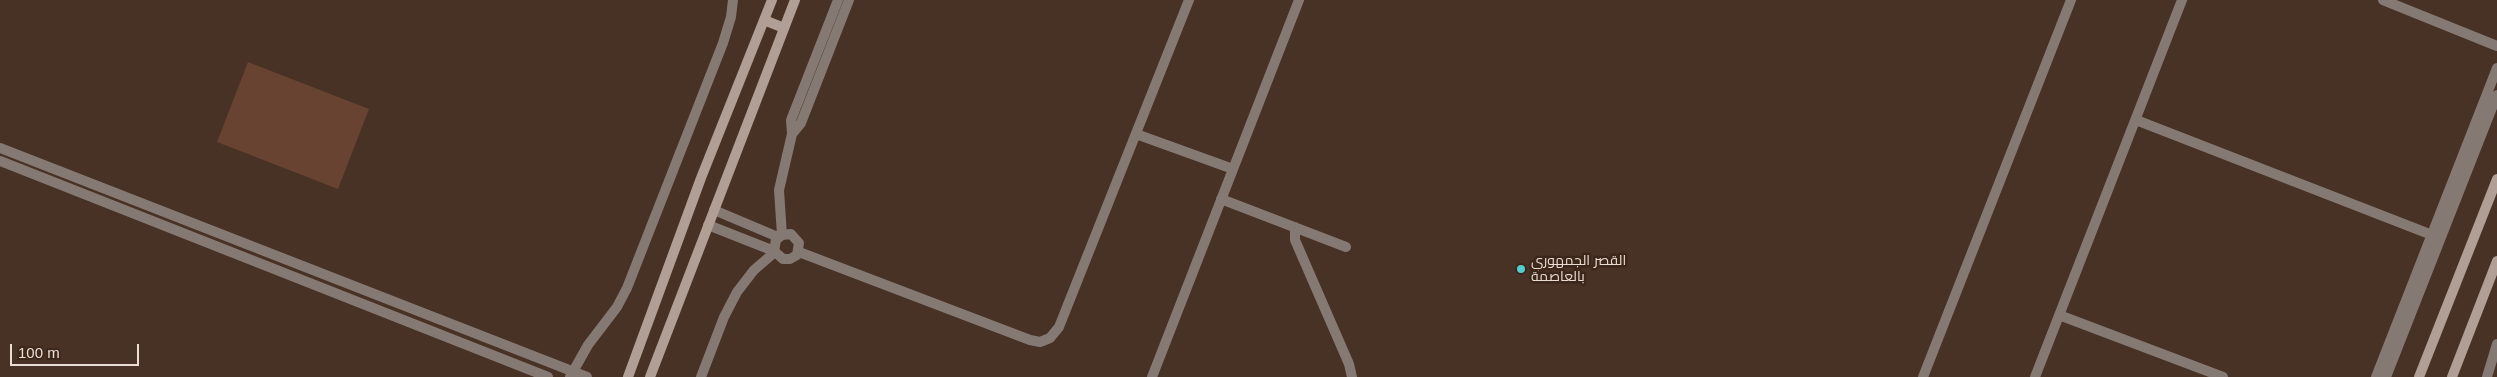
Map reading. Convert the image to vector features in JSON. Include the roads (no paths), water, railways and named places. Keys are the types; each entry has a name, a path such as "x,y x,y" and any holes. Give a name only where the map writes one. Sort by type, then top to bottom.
{"street":[{"path":"571,374 628,288 723,42 731,18 732,0"},
{"path":"628,377 701,178 772,0"},
{"path":"650,377 795,0"},
{"path":"775,252 774,243 780,236 779,190 792,134 792,120 838,0"},
{"path":"792,134 801,123 849,0"},
{"path":"799,252 1030,340 1045,340 1054,335 1059,327 1189,0"},
{"path":"1152,377 1299,0"},
{"path":"1922,377 2071,0"},
{"path":"2035,377 2182,0"},
{"path":"2383,0 2497,46"},
{"path":"764,20 784,28"},
{"path":"2386,377 2419,281 2432,236 2497,68"},
{"path":"2376,377 2419,281 2497,95"},
{"path":"2136,120 2432,236"},
{"path":"1136,134 1233,169"},
{"path":"0,148 571,374 587,377"},
{"path":"0,161 548,377"},
{"path":"2419,377 2497,179"},
{"path":"1221,199 1346,247"},
{"path":"708,225 775,252 779,257 786,260 794,257 799,252 799,243 794,236 780,236 714,210"},
{"path":"1295,227 1295,240 1349,364 1352,377"},
{"path":"701,377 724,317 737,292 754,270 775,252"},
{"path":"2452,377 2497,261"},
{"path":"2059,315 2223,377"},
{"path":"2487,377 2497,344"}],"place":[{"name":"القصر الجمهوري بالعاصمة","path":"1521,269"}]}
